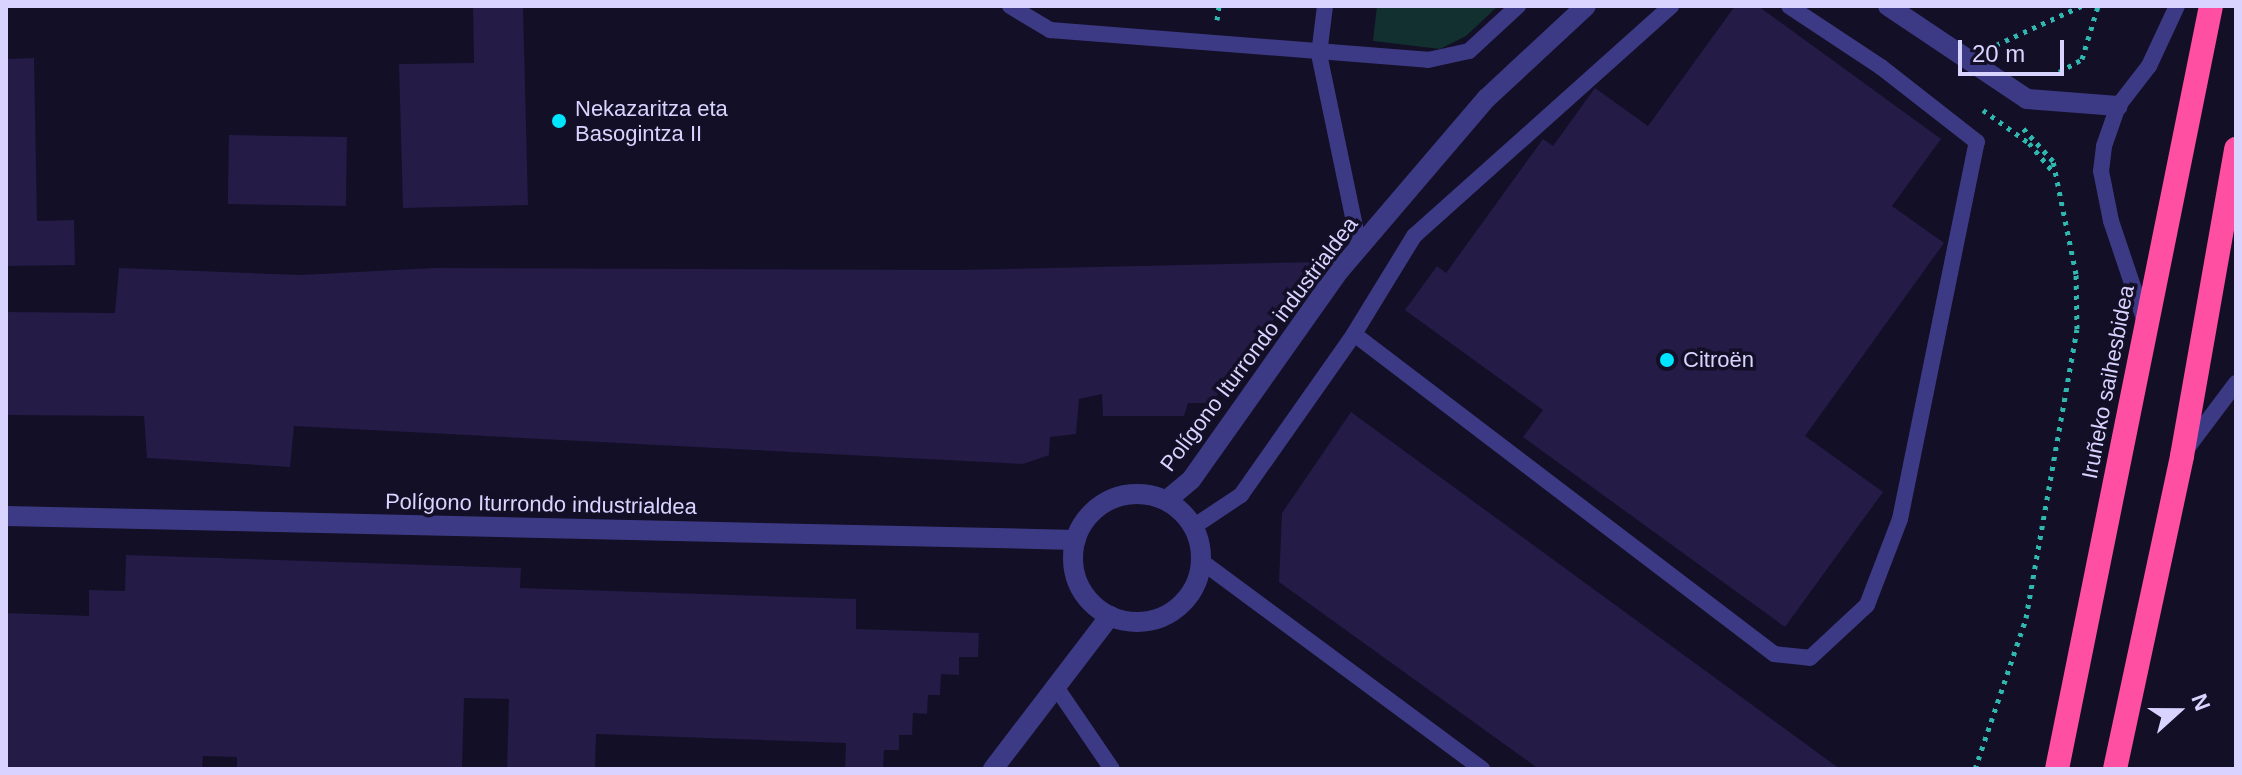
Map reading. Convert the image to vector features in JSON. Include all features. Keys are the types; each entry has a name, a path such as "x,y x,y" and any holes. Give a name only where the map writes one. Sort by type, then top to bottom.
{"highway":[{"name":"Iruñeko saihesbidea","path":"2057,769 2211,6"},
{"path":"2115,769 2182,456 2236,149"}],"street":[{"name":"Polígono Iturrondo industrialdea","path":"1167,500 1191,480 1359,246 1487,98 1586,6"},
{"path":"1888,6 2027,99 2118,106"},
{"path":"1147,493 1167,500 1193,527 1201,561 1190,596 1174,611 1133,623 1110,616 1082,592 1074,572 1076,540 1089,514 1105,501 1147,493"},
{"name":"Polígono Iturrondo industrialdea","path":"6,516 1076,540"},
{"path":"993,769 1110,616"}],"lane":[{"path":"1010,6 1050,30 1319,54 1448,58 1469,51 1518,6"},
{"path":"1325,6 1319,54 1359,246"},
{"path":"1193,527 1241,495 1354,334 1414,236 1671,6"},
{"path":"1354,334 1774,654 1810,658 1867,605 1900,519 1977,142 1881,67 1789,6"},
{"path":"2146,326 2111,221 2101,171 2107,127 2118,106 2149,66 2177,6"},
{"path":"2182,456 2236,383"},
{"path":"1201,561 1482,769"},
{"path":"1056,687 1112,769"}],"path":[{"path":"1975,769 2026,618 2072,374 2076,274 2054,173"}],"green space":[{"path":"1377,6 1498,6 1466,36 1440,49 1373,41"}],"building":[{"path":"473,6 523,6 528,205 403,208 399,64 474,63"},
{"name":"Citroën","path":"1735,6 1758,6 1941,139 1892,206 1944,243 1805,436 1883,492 1785,627 1523,437 1543,410 1405,310 1437,266 1446,273 1543,139 1553,146 1595,88 1648,126"},
{"path":"34,58 37,221 74,220 75,265 6,266 6,59"},
{"path":"229,135 347,137 346,206 228,204"},
{"path":"1317,262 1211,403 1188,403 1184,416 1103,416 1102,394 1079,399 1076,434 1050,437 1049,455 1023,464 294,426 290,467 147,458 144,416 6,415 6,312 115,313 119,268 301,275 433,268 956,270"},
{"path":"1351,412 1840,769 1539,769 1279,582 1282,513"},
{"path":"126,555 521,568 520,588 856,599 856,629 979,633 978,657 959,657 959,675 941,674 940,695 928,695 927,714 913,713 912,735 899,735 899,750 884,750 883,769 845,769 846,743 596,734 595,769 507,769 509,699 464,698 462,769 237,769 237,757 203,756 202,769 6,769 6,613 89,616 89,590 125,591"}],"place":[{"name":"Nekazaritza eta Basogintza II","path":"559,121"},
{"name":"Citroën","path":"1667,360"}]}
